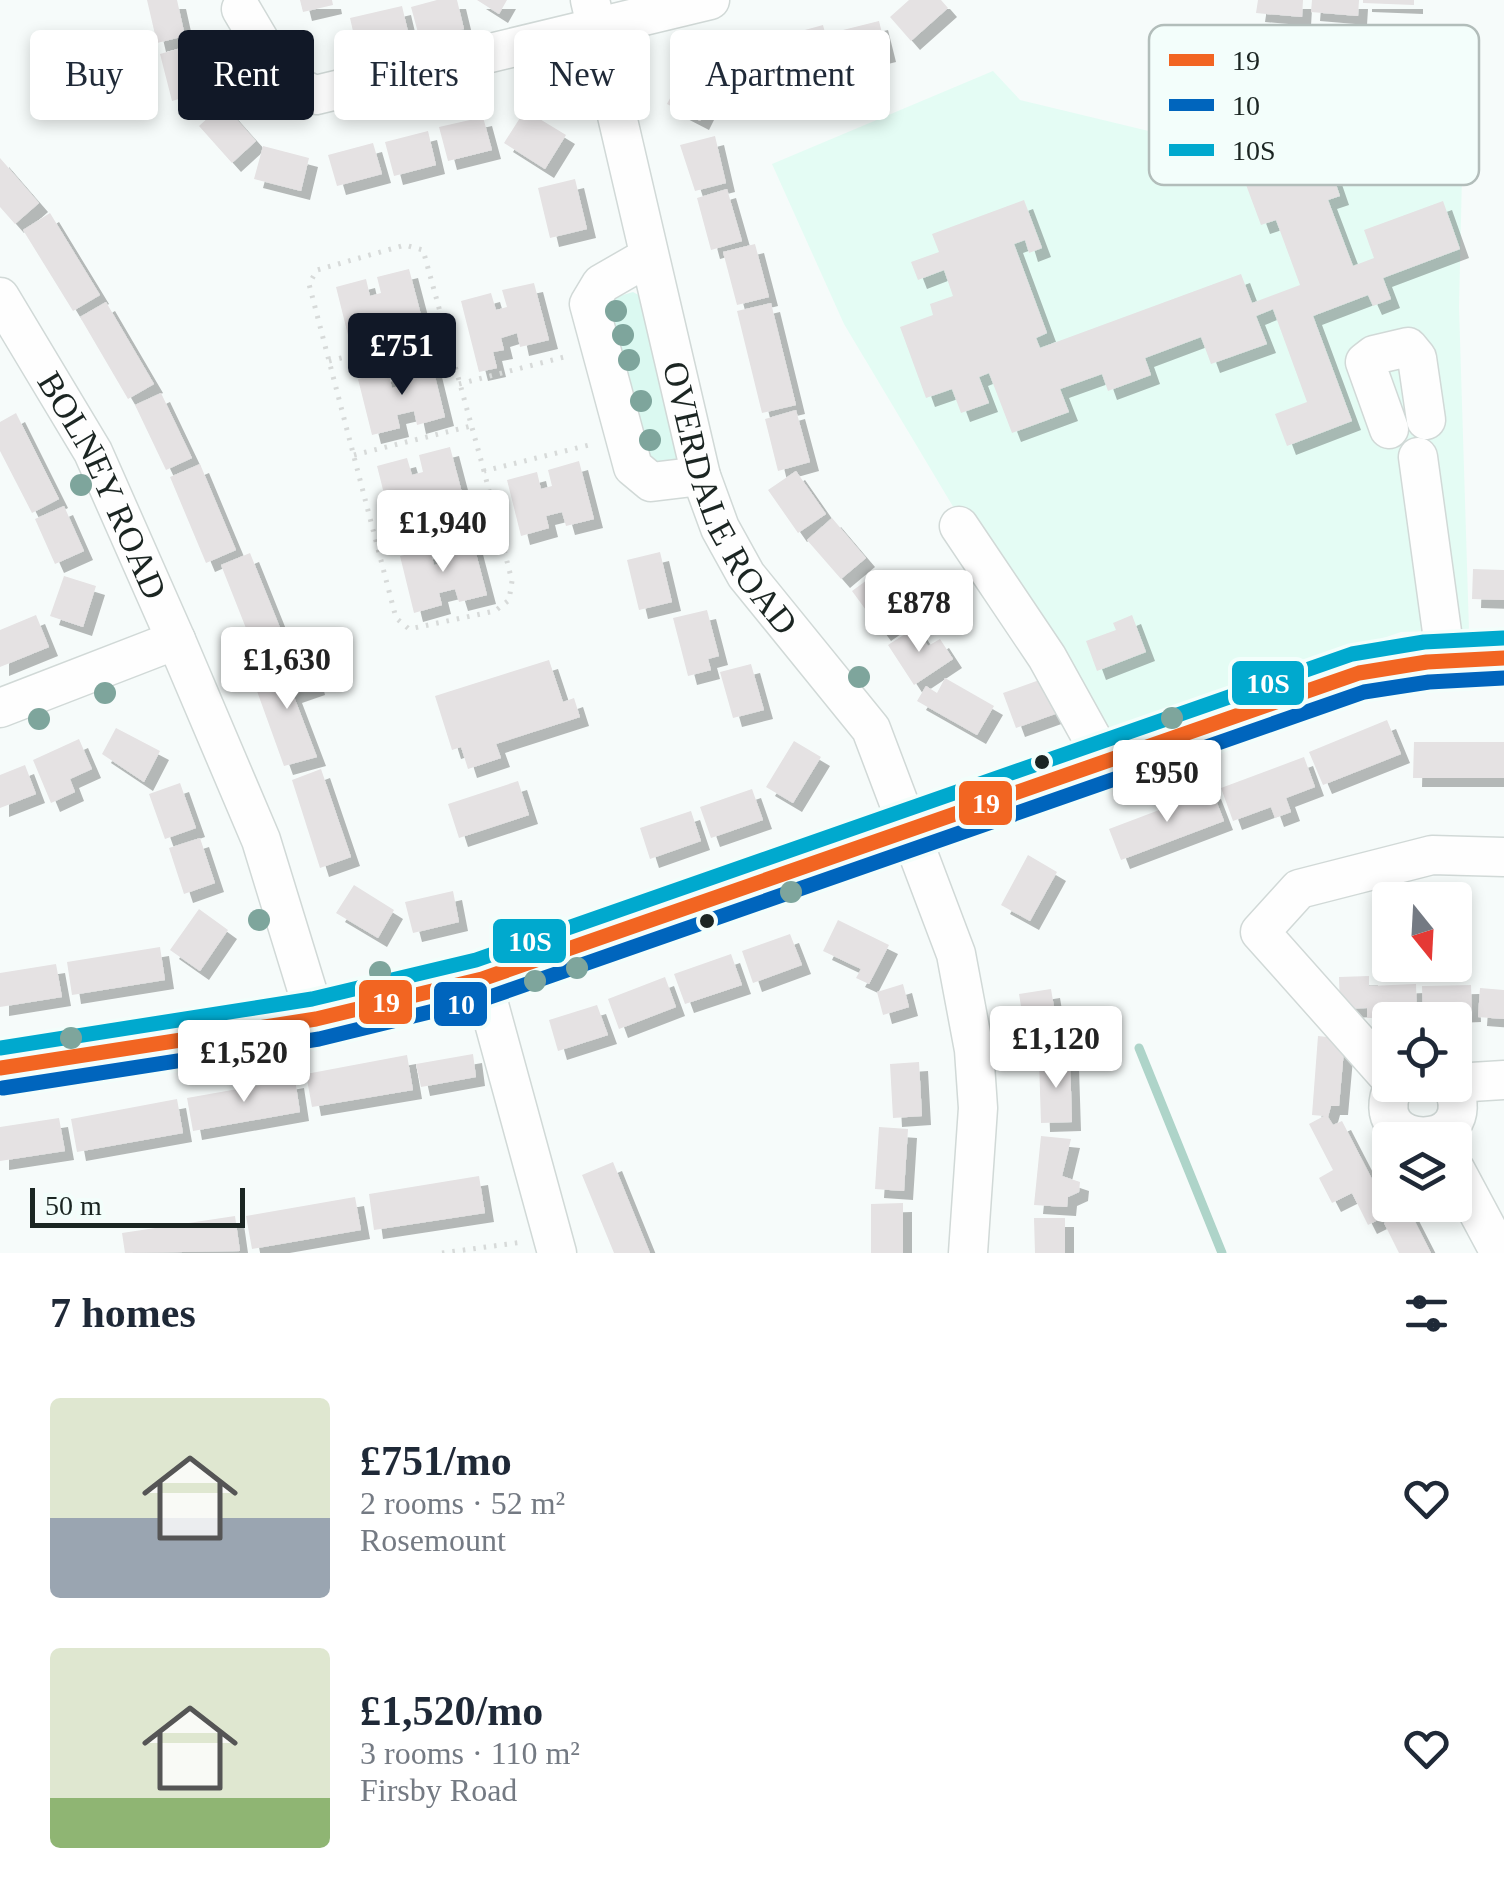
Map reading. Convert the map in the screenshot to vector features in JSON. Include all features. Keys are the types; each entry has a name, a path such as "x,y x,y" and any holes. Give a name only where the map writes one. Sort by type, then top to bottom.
{"street":[{"path":"240,9 284,82 316,95 593,13 710,0"},
{"name":"OVERDALE ROAD","path":"593,13 701,476 720,528 746,575 872,729 956,954 974,1050 978,1108 968,1253"},
{"path":"648,257 600,284 589,304 633,466 651,482 701,476"},
{"name":"BOLNEY ROAD","path":"0,296 93,452 176,640 261,840 316,1019"},
{"path":"1418,457 1398,455 1389,444 1389,429 1366,362 1389,350 1408,347 1417,358 1432,440 1418,457 1446,661"},
{"path":"1389,429 1405,415 1426,420"},
{"path":"959,526 1047,657 1104,760"},
{"path":"0,708 176,640"},
{"path":"0,1068 316,1019 482,979 1359,673 1504,658"},
{"path":"1372,1058 1260,932 1299,889 1432,855 1504,857"},
{"path":"482,979 554,1246"},
{"path":"1472,1083 1504,1080"},
{"path":"1472,1200 1500,1253"}],"path":[{"path":"415,245 423,250 512,581 510,600 495,612 419,630 402,624 329,361 310,276 324,264 415,245"},
{"path":"329,361 445,332"},
{"path":"460,384 601,347"},
{"path":"354,455 471,426"},
{"path":"484,471 625,436"},
{"path":"379,546 495,517"},
{"path":"442,1253 554,1246"}],"shaded area":[{"path":"993,71 1020,100 1149,131 1149,185 1462,185 1459,307 1469,630 1401,632 1085,739 1062,689 844,324 772,164 877,120 890,120 890,114"},
{"path":"633,292 644,298 679,463 645,467 606,300"}],"building":[{"path":"147,0 177,0 184,30 178,30 178,38 158,43 158,30 154,30"},
{"path":"300,0 332,0 333,5 303,12"},
{"path":"437,0 457,0 464,29 417,30 411,7"},
{"path":"477,0 507,0 499,14"},
{"path":"909,0 941,0 948,8 911,41 890,17"},
{"path":"1258,0 1303,0 1302,17 1256,13"},
{"path":"1312,0 1359,0 1358,16 1311,12"},
{"path":"1414,0 1414,5 1363,3"},
{"path":"402,6 408,30 353,30 350,18"},
{"path":"879,21 881,30 843,30"},
{"path":"178,49 178,99 172,101 160,54"},
{"path":"206,120 237,120 256,141 232,163 199,126"},
{"path":"484,120 492,150 448,161 439,127"},
{"path":"519,120 541,120 566,135 545,169 504,143"},
{"path":"428,131 436,165 394,176 385,142"},
{"path":"715,136 726,183 695,191 680,145"},
{"path":"373,143 382,174 337,186 328,155"},
{"path":"263,146 309,158 301,191 254,179"},
{"path":"0,158 39,203 15,224 0,207"},
{"path":"575,179 587,229 550,238 538,188"},
{"path":"1246,185 1336,185 1340,196 1328,200 1353,266 1374,258 1364,230 1443,201 1460,249 1383,278 1391,299 1373,306 1368,295 1313,316 1352,421 1287,446 1275,414 1307,402 1273,309 1256,316 1267,344 1211,364 1201,337 1145,358 1151,375 1108,391 1102,374 1060,389 1069,412 1012,433 989,373 979,377 989,403 961,413 952,389 926,398 900,327 933,315 930,304 953,296 944,270 918,280 911,262 939,252 932,234 1024,200 1042,248 1029,253 1025,240 1014,244 1047,333 1036,338 1040,348 1241,274 1252,303 1300,285 1276,220 1261,225"},
{"path":"727,189 742,241 711,250 697,198"},
{"path":"50,213 100,295 73,311 23,230"},
{"path":"755,244 769,297 737,305 723,252"},
{"path":"409,269 424,326 395,333 392,319 375,324 378,336 350,343 336,287 366,279 370,296 381,293 377,277"},
{"path":"534,283 549,340 520,347 517,333 501,338 504,350 493,352 497,368 479,372 461,301 491,293 496,310 507,307 502,290"},
{"path":"106,302 154,384 128,399 80,317"},
{"path":"771,303 796,405 762,413 737,311"},
{"path":"431,360 445,417 417,425 414,411 397,415 400,428 372,435 358,379 388,371 392,388 403,385 399,369"},
{"path":"161,393 192,458 166,470 135,405"},
{"path":"796,410 810,462 778,471 765,419"},
{"path":"16,413 59,499 32,513 0,451 0,422"},
{"path":"450,447 465,504 437,512 433,498 417,502 420,514 391,521 377,466 407,458 412,475 423,472 419,455"},
{"path":"579,461 594,519 566,526 562,512 546,516 549,528 521,536 507,480 537,472 541,489 552,486 548,470"},
{"path":"200,464 236,550 206,563 170,477"},
{"path":"796,471 826,514 798,533 768,490"},
{"path":"64,506 84,551 55,564 35,519"},
{"path":"832,518 866,558 841,579 807,540"},
{"path":"472,538 487,595 459,602 455,589 439,593 442,605 414,613 400,556 430,549 434,565 445,563 441,546"},
{"path":"660,552 672,602 639,610 627,560"},
{"path":"250,553 291,655 261,666 221,565"},
{"path":"1473,569 1504,570 1504,600 1472,599"},
{"path":"878,572 909,613 882,632 852,591"},
{"path":"64,576 96,586 83,627 50,616"},
{"path":"707,610 719,656 708,659 711,670 688,676 673,618"},
{"path":"36,615 49,647 0,667 0,630"},
{"path":"1132,615 1146,652 1097,671 1086,641 1116,630 1113,623"},
{"path":"916,627 928,646 940,639 953,659 914,685 888,645"},
{"path":"549,660 563,702 574,698 580,717 496,744 501,758 468,769 461,747 452,750 435,696"},
{"path":"310,662 316,686 293,694 317,757 284,766 253,680"},
{"path":"751,664 764,710 733,718 720,672"},
{"path":"945,678 994,706 977,735 917,701 926,686 937,693"},
{"path":"1045,678 1058,713 1016,728 1003,693"},
{"path":"1387,720 1401,754 1323,785 1309,752"},
{"path":"116,728 160,751 144,782 102,754"},
{"path":"79,739 92,769 70,779 75,792 51,803 33,760"},
{"path":"794,741 821,757 793,803 766,787"},
{"path":"1414,742 1504,742 1504,778 1413,778"},
{"path":"1304,757 1315,787 1286,798 1291,812 1275,818 1271,807 1233,821 1221,788"},
{"path":"25,765 36,794 0,808 0,775"},
{"path":"321,769 351,857 320,868 292,780"},
{"path":"518,781 529,815 459,838 448,804"},
{"path":"180,783 196,828 165,839 149,794"},
{"path":"752,789 763,820 711,838 700,807"},
{"path":"1212,790 1224,821 1121,860 1109,829"},
{"path":"691,811 701,841 650,859 640,828"},
{"path":"200,838 215,883 184,894 169,848"},
{"path":"1028,855 1057,872 1030,921 1001,905"},
{"path":"354,885 394,910 378,938 336,913"},
{"path":"453,891 459,922 413,933 405,902"},
{"path":"199,909 228,930 200,971 170,950"},
{"path":"838,920 889,945 869,984 856,978 861,969 823,951"},
{"path":"790,934 802,965 753,983 742,951"},
{"path":"160,947 165,980 72,995 67,962"},
{"path":"731,954 742,985 685,1004 674,974"},
{"path":"56,964 62,997 0,1007 0,973"},
{"path":"1369,976 1369,986 1416,984 1417,1002 1372,1002 1372,1018 1367,1018 1367,1008 1340,1009 1339,977"},
{"path":"665,977 676,1007 619,1029 608,999"},
{"path":"903,984 909,1007 883,1015 877,992"},
{"path":"1471,985 1472,1002 1423,1002 1422,986"},
{"path":"1480,988 1504,990 1504,1019 1478,1017"},
{"path":"1051,989 1060,1043 1028,1049 1019,994"},
{"path":"597,1005 608,1035 558,1051 549,1020"},
{"path":"1318,1036 1345,1039 1339,1106 1331,1106 1328,1117 1333,1125 1342,1121 1372,1179 1374,1222 1368,1225 1352,1193 1332,1203 1319,1178 1333,1170 1309,1124 1324,1116 1312,1115"},
{"path":"473,1054 476,1077 421,1087 416,1064"},
{"path":"407,1055 413,1090 312,1107 306,1074"},
{"path":"1070,1059 1072,1122 1041,1123 1039,1060"},
{"path":"919,1062 922,1116 893,1118 890,1064"},
{"path":"295,1079 300,1112 193,1131 187,1098"},
{"path":"177,1099 183,1133 77,1152 71,1119"},
{"path":"59,1118 65,1151 0,1161 0,1127"},
{"path":"879,1127 908,1129 904,1191 875,1189"},
{"path":"1041,1136 1071,1139 1062,1176 1080,1182 1079,1192 1068,1197 1067,1207 1034,1205"},
{"path":"613,1162 650,1253 614,1253 582,1175"},
{"path":"479,1176 485,1213 374,1230 369,1194"},
{"path":"355,1197 361,1230 252,1249 246,1216"},
{"path":"903,1203 903,1253 871,1253 871,1204"},
{"path":"235,1216 240,1251 125,1253 122,1233"},
{"path":"1034,1218 1065,1218 1065,1253 1035,1253"},
{"path":"1415,1222 1431,1253 1399,1253 1384,1223"}],"waterway":[{"path":"1139,1048 1222,1253"}],"transit line":[{"name":"10S","path":"0,1048 312,999 476,960 1352,654 1424,642 1503,638"},
{"name":"19","path":"0,1068 316,1019 482,979 1359,673 1427,662 1504,658"},
{"name":"10","path":"3,1088 319,1039 487,998 1364,692 1429,682 1504,678"}]}
